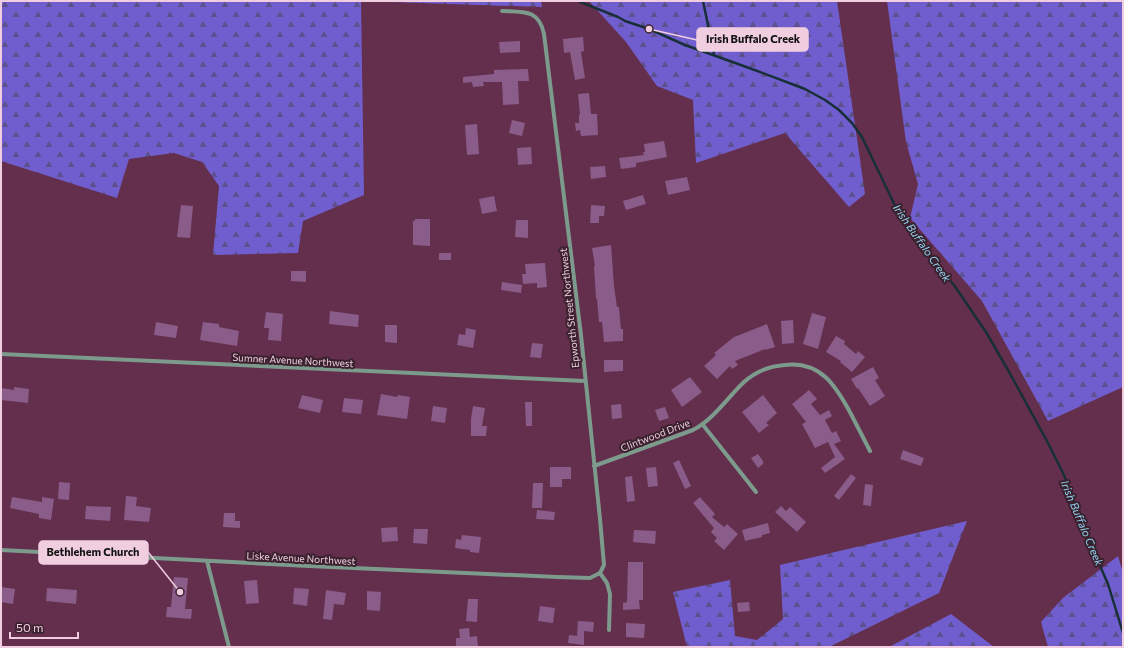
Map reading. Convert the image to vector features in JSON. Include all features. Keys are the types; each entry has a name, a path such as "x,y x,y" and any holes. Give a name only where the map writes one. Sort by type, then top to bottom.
{"street":[{"name":"Epworth Street Northwest","path":"502,11 525,12 535,16 542,24 557,131 594,466 604,566 600,573"},
{"name":"Sumner Avenue Northwest","path":"1,354 585,381"},
{"name":"Clintwood Drive","path":"594,466 694,430 703,425 745,381 758,373 775,366 792,364 818,371 832,382 839,391 870,451"},
{"path":"703,425 756,492"},
{"name":"Liske Avenue Northwest","path":"1,550 572,578 590,578 600,573"},
{"path":"207,561 229,647"},
{"path":"600,573 607,584 610,594 609,630"}],"green space":[{"path":"1,1 361,1 364,195 303,221 298,253 213,255 219,186 202,162 174,153 129,159 117,198 1,161"},
{"path":"361,1 541,1 542,7"},
{"path":"589,1 837,1 865,194 849,207 785,133 696,163 693,100 657,86 626,42"},
{"path":"887,1 1123,1 1123,387 1048,421 982,301 910,218 918,184 906,142"},
{"path":"967,521 939,593 829,647 687,647 673,592 730,580 735,636 757,640 783,619 780,565"},
{"path":"1118,556 1123,573 1123,647 1048,647 1041,622 1063,598"},
{"path":"951,614 994,647 889,647"}],"building":[{"path":"583,37 584,51 581,52 585,78 575,80 570,52 564,53 563,39"},
{"path":"520,41 520,52 500,53 499,42"},
{"path":"528,69 529,81 518,81 519,104 503,105 502,82 483,82 484,86 473,87 472,82 463,83 463,77 494,74 494,70"},
{"path":"589,93 591,114 597,114 598,135 581,136 580,130 576,131 575,123 579,123 580,115 578,94"},
{"path":"512,120 525,123 522,136 509,133"},
{"path":"477,124 479,154 467,155 465,125"},
{"path":"664,141 667,157 636,163 636,167 621,169 619,158 644,155 644,144"},
{"path":"531,147 532,164 518,165 517,148"},
{"path":"605,166 606,177 591,179 590,167"},
{"path":"687,177 690,190 668,195 665,181"},
{"path":"643,195 646,204 626,210 623,201"},
{"path":"494,196 497,211 482,214 479,199"},
{"path":"181,205 193,206 190,238 177,237"},
{"path":"591,205 605,206 604,216 599,216 599,223 590,223"},
{"path":"415,219 430,219 430,246 413,245 413,221 415,221"},
{"path":"516,220 528,220 528,238 515,237"},
{"path":"611,245 614,286 617,307 619,307 621,329 623,329 623,341 604,342 602,322 599,322 596,299 595,266 592,248"},
{"path":"439,253 451,253 451,260 439,260"},
{"path":"545,263 547,287 537,288 537,283 523,284 522,274 526,274 525,264"},
{"path":"291,271 306,271 306,282 291,281"},
{"path":"502,282 522,285 521,293 501,290"},
{"path":"330,311 359,315 358,327 329,324"},
{"path":"266,312 283,314 281,341 268,340 269,328 264,328"},
{"path":"812,313 826,317 818,349 803,344"},
{"path":"793,320 794,343 782,344 781,321"},
{"path":"156,322 178,326 176,338 154,335"},
{"path":"203,322 219,324 219,327 239,331 237,346 200,340"},
{"path":"767,324 775,347 765,349 735,361 738,365 732,369 730,366 717,379 704,366 716,355 714,353 734,337"},
{"path":"385,325 397,325 397,343 385,342"},
{"path":"466,328 476,330 473,348 457,345 459,334 465,335"},
{"path":"836,336 845,341 844,344 856,354 858,351 865,357 852,372 840,362 841,361 826,352"},
{"path":"532,343 543,344 541,358 530,357"},
{"path":"604,360 623,360 623,371 604,372"},
{"path":"873,367 879,378 875,380 885,396 870,406 851,379"},
{"path":"690,377 702,392 682,407 671,390"},
{"path":"14,387 29,389 28,403 1,400 1,388 14,390"},
{"path":"809,390 817,399 811,404 820,415 829,410 832,416 825,420 832,433 836,431 841,441 834,444 845,459 825,473 821,468 835,457 828,442 815,448 802,424 806,422 792,404"},
{"path":"381,394 397,397 398,395 410,397 407,419 377,415"},
{"path":"302,395 323,400 320,413 298,408"},
{"path":"763,395 777,413 766,423 769,425 759,433 742,412"},
{"path":"344,398 363,400 361,414 342,412"},
{"path":"525,402 532,402 532,426 526,426"},
{"path":"621,404 622,418 612,419 611,405"},
{"path":"433,406 447,408 445,423 431,421"},
{"path":"473,406 485,408 482,426 487,426 486,436 471,436"},
{"path":"665,407 669,418 659,421 655,410"},
{"path":"903,450 924,458 921,466 900,459"},
{"path":"758,454 763,461 763,464 758,468 751,458"},
{"path":"679,460 691,486 685,489 673,463"},
{"path":"550,467 571,467 571,479 562,479 562,487 550,487"},
{"path":"656,467 658,486 648,487 646,468"},
{"path":"851,474 856,478 839,500 834,496"},
{"path":"632,476 635,501 627,502 625,477"},
{"path":"59,482 70,483 69,500 58,499"},
{"path":"533,483 543,483 542,508 532,508"},
{"path":"865,484 873,485 871,506 863,505"},
{"path":"126,496 137,497 136,506 151,508 149,522 124,520"},
{"path":"12,497 42,502 42,497 54,499 51,520 39,518 39,514 10,508"},
{"path":"700,497 715,514 712,517 724,527 727,524 738,534 724,550 714,541 717,538 711,532 714,528 693,503"},
{"path":"86,506 111,507 110,521 85,519"},
{"path":"781,506 786,511 790,507 806,522 797,532 775,512"},
{"path":"537,510 555,512 554,520 536,519"},
{"path":"224,513 235,513 235,521 240,521 240,528 223,527"},
{"path":"768,523 770,533 762,535 762,537 745,541 742,530"},
{"path":"397,527 398,541 382,542 381,528"},
{"path":"414,529 428,529 427,544 413,543"},
{"path":"634,530 656,531 655,544 633,542"},
{"path":"462,535 481,537 479,553 455,548 456,539 461,540"},
{"path":"628,562 643,562 643,600 639,600 640,609 623,610 623,603 627,602"},
{"path":"174,577 188,578 185,609 192,609 191,619 166,617 167,607 171,607"},
{"path":"257,580 259,603 246,604 244,581"},
{"path":"1,587 15,589 13,604 1,602"},
{"path":"47,588 77,590 76,604 46,601"},
{"path":"294,588 309,589 307,606 293,604"},
{"path":"326,590 346,593 344,605 334,604 332,620 323,619"},
{"path":"367,591 381,592 380,611 367,610"},
{"path":"468,599 478,599 477,622 466,621"},
{"path":"749,602 750,611 738,612 737,603"},
{"path":"540,606 555,608 553,623 538,621"},
{"path":"578,621 594,622 593,632 584,631 584,645 568,643 569,635 577,636"},
{"path":"626,623 645,624 644,638 626,637"},
{"path":"469,628 470,637 477,636 478,647 456,647 456,638 460,638 459,629"}],"waterway":[{"name":"Irish Buffalo Creek","path":"578,1 685,45 805,89 839,110 852,123 862,137 900,216 936,265 954,285 986,332 1047,441 1064,475 1108,584 1123,633"},
{"path":"703,1 714,54"}],"place":[{"name":"Irish Buffalo Creek","path":"649,29"},
{"name":"Bethlehem Church","path":"180,592"}]}
